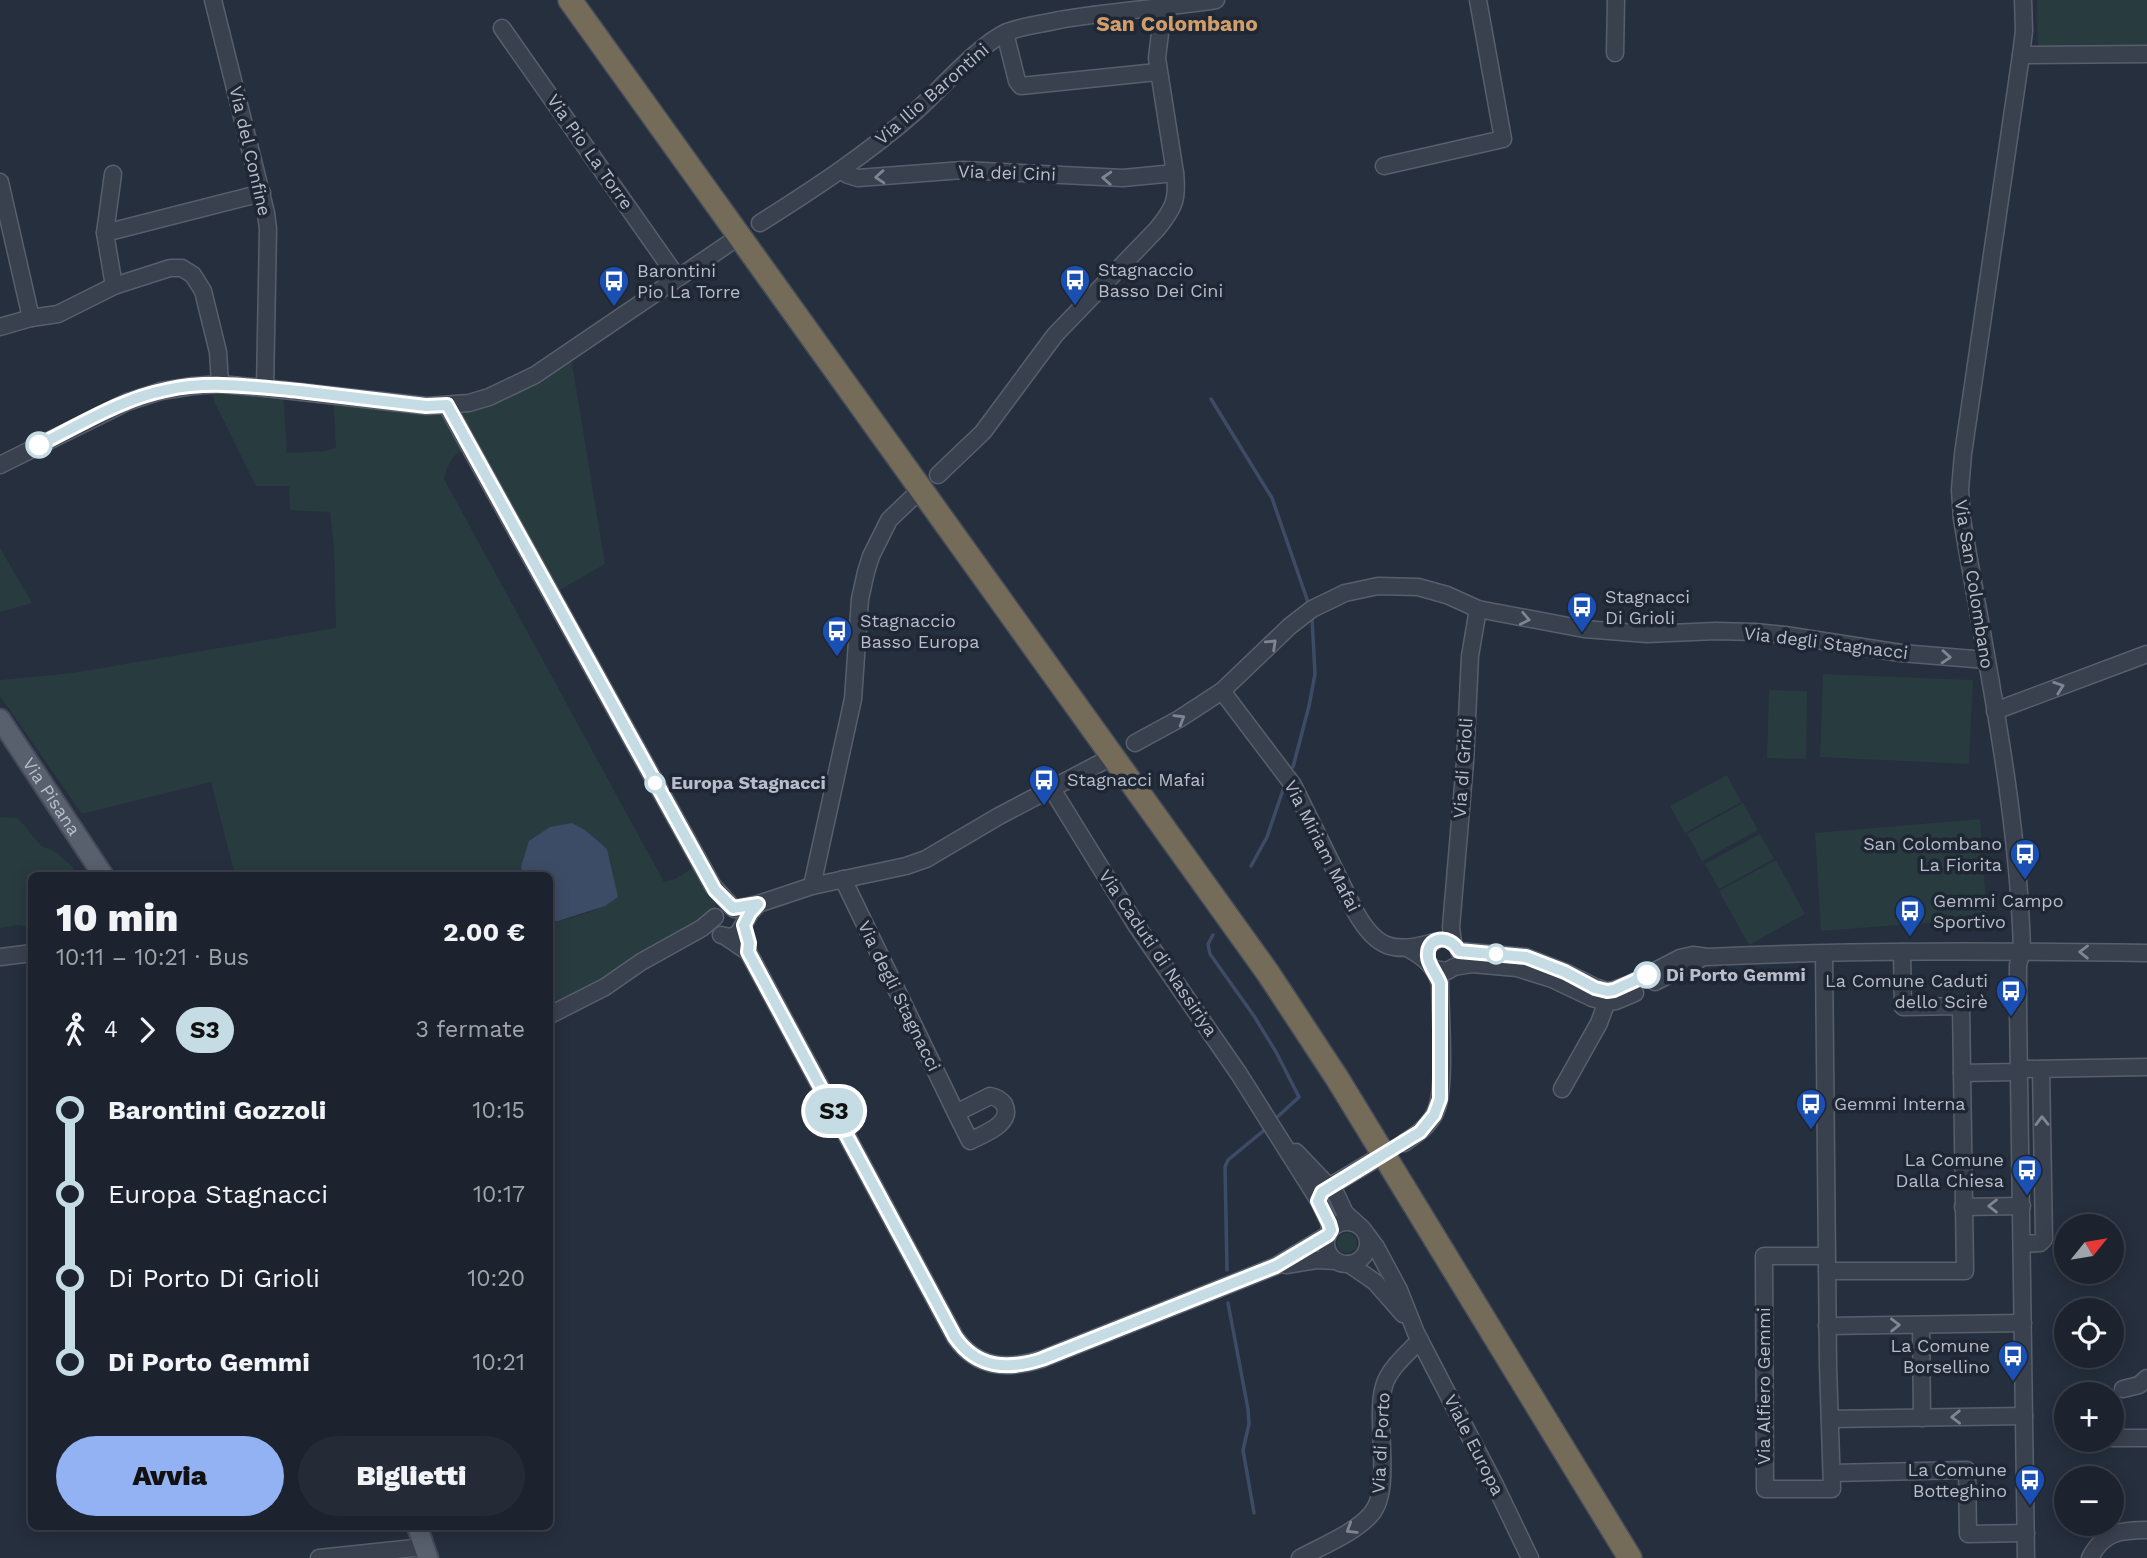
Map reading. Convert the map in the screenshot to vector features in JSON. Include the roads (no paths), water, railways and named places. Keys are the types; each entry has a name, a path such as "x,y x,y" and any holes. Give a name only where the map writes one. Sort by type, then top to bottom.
{"highway":[{"path":"570,0 1268,973 1337,1078 1630,1558"},
{"path":"586,0 1266,947 1342,1061 1646,1558"}],"main road":[{"name":"Via Pisana","path":"0,719 101,872"},
{"path":"418,1530 426,1552"}],"street":[{"name":"Via del Confine","path":"214,0 262,193 268,229 265,388"},
{"path":"938,475 983,432 1055,335 1169,214 1175,203 1177,190 1157,72 1157,45 1164,4 1216,0"},
{"path":"1384,166 1503,139 1478,0"},
{"path":"1615,53 1616,0"},
{"name":"Via San Colombano","path":"2020,3 2024,30 2021,55 1959,490 2013,817 2022,951 2018,965 2026,1558"},
{"name":"Via Ilio Barontini","path":"760,223 841,170 915,112 979,52 1005,33 1070,18 1164,4"},
{"name":"Via Pio La Torre","path":"502,28 677,277"},
{"path":"1005,33 1017,81 1021,86 1157,72"},
{"path":"2021,55 2147,54"},
{"name":"Via dei Cini","path":"841,170 858,178 963,170 1123,178 1175,173"},
{"path":"113,174 105,233 114,286"},
{"path":"0,181 32,318"},
{"path":"105,233 262,193"},
{"path":"0,465 111,410 167,389 220,384 426,406 469,403 489,397 526,380 728,244"},
{"path":"0,327 58,314 114,286 170,268 182,268 193,275 203,291 219,359 220,384"},
{"path":"447,405 715,890 741,914 749,943 748,952"},
{"path":"811,886 853,699 860,599 866,572 889,520 916,494"},
{"name":"Via degli Stagnacci","path":"1135,743 1222,691 1300,618 1328,600 1354,590 1378,586 1413,586 1438,592 1478,609 1558,625 1622,633 1745,631 1901,653 1986,660"},
{"name":"Via di Grioli","path":"1444,956 1454,888 1465,762 1470,656 1478,609"},
{"path":"1995,711 2147,654"},
{"name":"Via Miriam Mafai","path":"1222,691 1293,785 1364,926 1387,945 1444,956"},
{"path":"553,1014 606,987 641,962 699,930 724,908 734,909 758,904 811,886 906,866 926,859 999,816 1104,761"},
{"name":"Via Caduti di Nassiriya","path":"1052,789 1136,925 1265,1115 1323,1186"},
{"name":"Via degli Stagnacci","path":"843,879 956,1113"},
{"path":"715,890 714,924 723,935 748,952 955,1337 962,1347 972,1354 999,1366 1025,1364 1276,1266 1340,1223 1349,1222 1362,1230"},
{"path":"699,930 736,936 758,904"},
{"path":"1827,1264 1965,1271 1961,1006 1903,1007 1902,952"},
{"path":"1404,1143 1425,1128 1439,1105 1444,956 1465,964 1527,971 1564,983 1592,998 1624,998 1704,957 1902,952 2147,953"},
{"path":"0,957 28,954"},
{"path":"1824,954 1827,1326 1832,1473 1967,1470 1968,1534 2026,1533"},
{"path":"1562,1089 1600,1023 1611,996"},
{"path":"1962,1073 2147,1067"},
{"path":"2022,1244 2040,1243 2044,1239 2041,1069"},
{"path":"1323,1186 1374,1160"},
{"path":"1276,1266 1317,1260 1358,1261 1365,1254 1368,1245 1362,1230 1323,1186"},
{"path":"1323,1186 1318,1201 1329,1223 1326,1247 1332,1257 1342,1262"},
{"path":"1964,1206 2022,1206"},
{"name":"Viale Europa","path":"1362,1230 1376,1247 1399,1290 1418,1336 1530,1558"},
{"name":"Via Alfiero Gemmi","path":"1827,1264 1764,1256 1765,1489 1832,1489 1832,1473"},
{"name":"Viale Europa","path":"1342,1262 1375,1282 1397,1306 1418,1336"},
{"path":"1827,1326 2023,1323"},
{"path":"1921,1325 1922,1418"},
{"name":"Via di Porto","path":"1300,1558 1354,1528 1375,1509 1381,1482 1383,1388 1391,1372 1418,1336"},
{"path":"2124,1389 2139,1385 2147,1378"},
{"path":"1830,1419 2024,1416"},
{"path":"2124,1438 2147,1438"},
{"path":"2090,1558 2100,1544 2115,1533 2124,1530 2147,1530"},
{"path":"319,1558 426,1552"}],"water":[{"path":"572,823 585,830 607,849 618,897 605,906 553,921 553,872 522,872 521,867 529,841 550,827"}],"waterway":[{"path":"1211,399 1272,498 1309,605"},
{"path":"1293,767 1315,674 1312,618"},
{"path":"1251,866 1267,837 1283,790"},
{"path":"1213,935 1208,944 1210,954 1254,1016 1299,1097 1273,1121"},
{"path":"1227,1270 1225,1167 1228,1160 1268,1127"},
{"path":"1228,1303 1248,1409 1249,1424 1243,1450 1254,1513"}],"place":[{"name":"Stagnaccio Basso Dei Cini","path":"1075,307"},
{"name":"Barontini Pio La Torre","path":"614,308"},
{"name":"Stagnacci Di Grioli","path":"1582,634"},
{"name":"Stagnaccio Basso Europa","path":"837,658"},
{"name":"Europa Stagnacci","path":"655,783"},
{"name":"Stagnacci Mafai","path":"1044,807"},
{"name":"San Colombano La Fiorita","path":"2025,881"},
{"name":"Gemmi Campo Sportivo","path":"1910,938"},
{"name":"Di Porto Gemmi","path":"1647,975"},
{"name":"La Comune Caduti dello Scirè","path":"2011,1018"},
{"name":"Gemmi Interna","path":"1811,1131"},
{"name":"La Comune Dalla Chiesa","path":"2027,1197"},
{"name":"La Comune Borsellino","path":"2013,1383"},
{"name":"La Comune Botteghino","path":"2030,1507"}],"district":[{"name":"San Colombano","path":"1177,24"}]}
